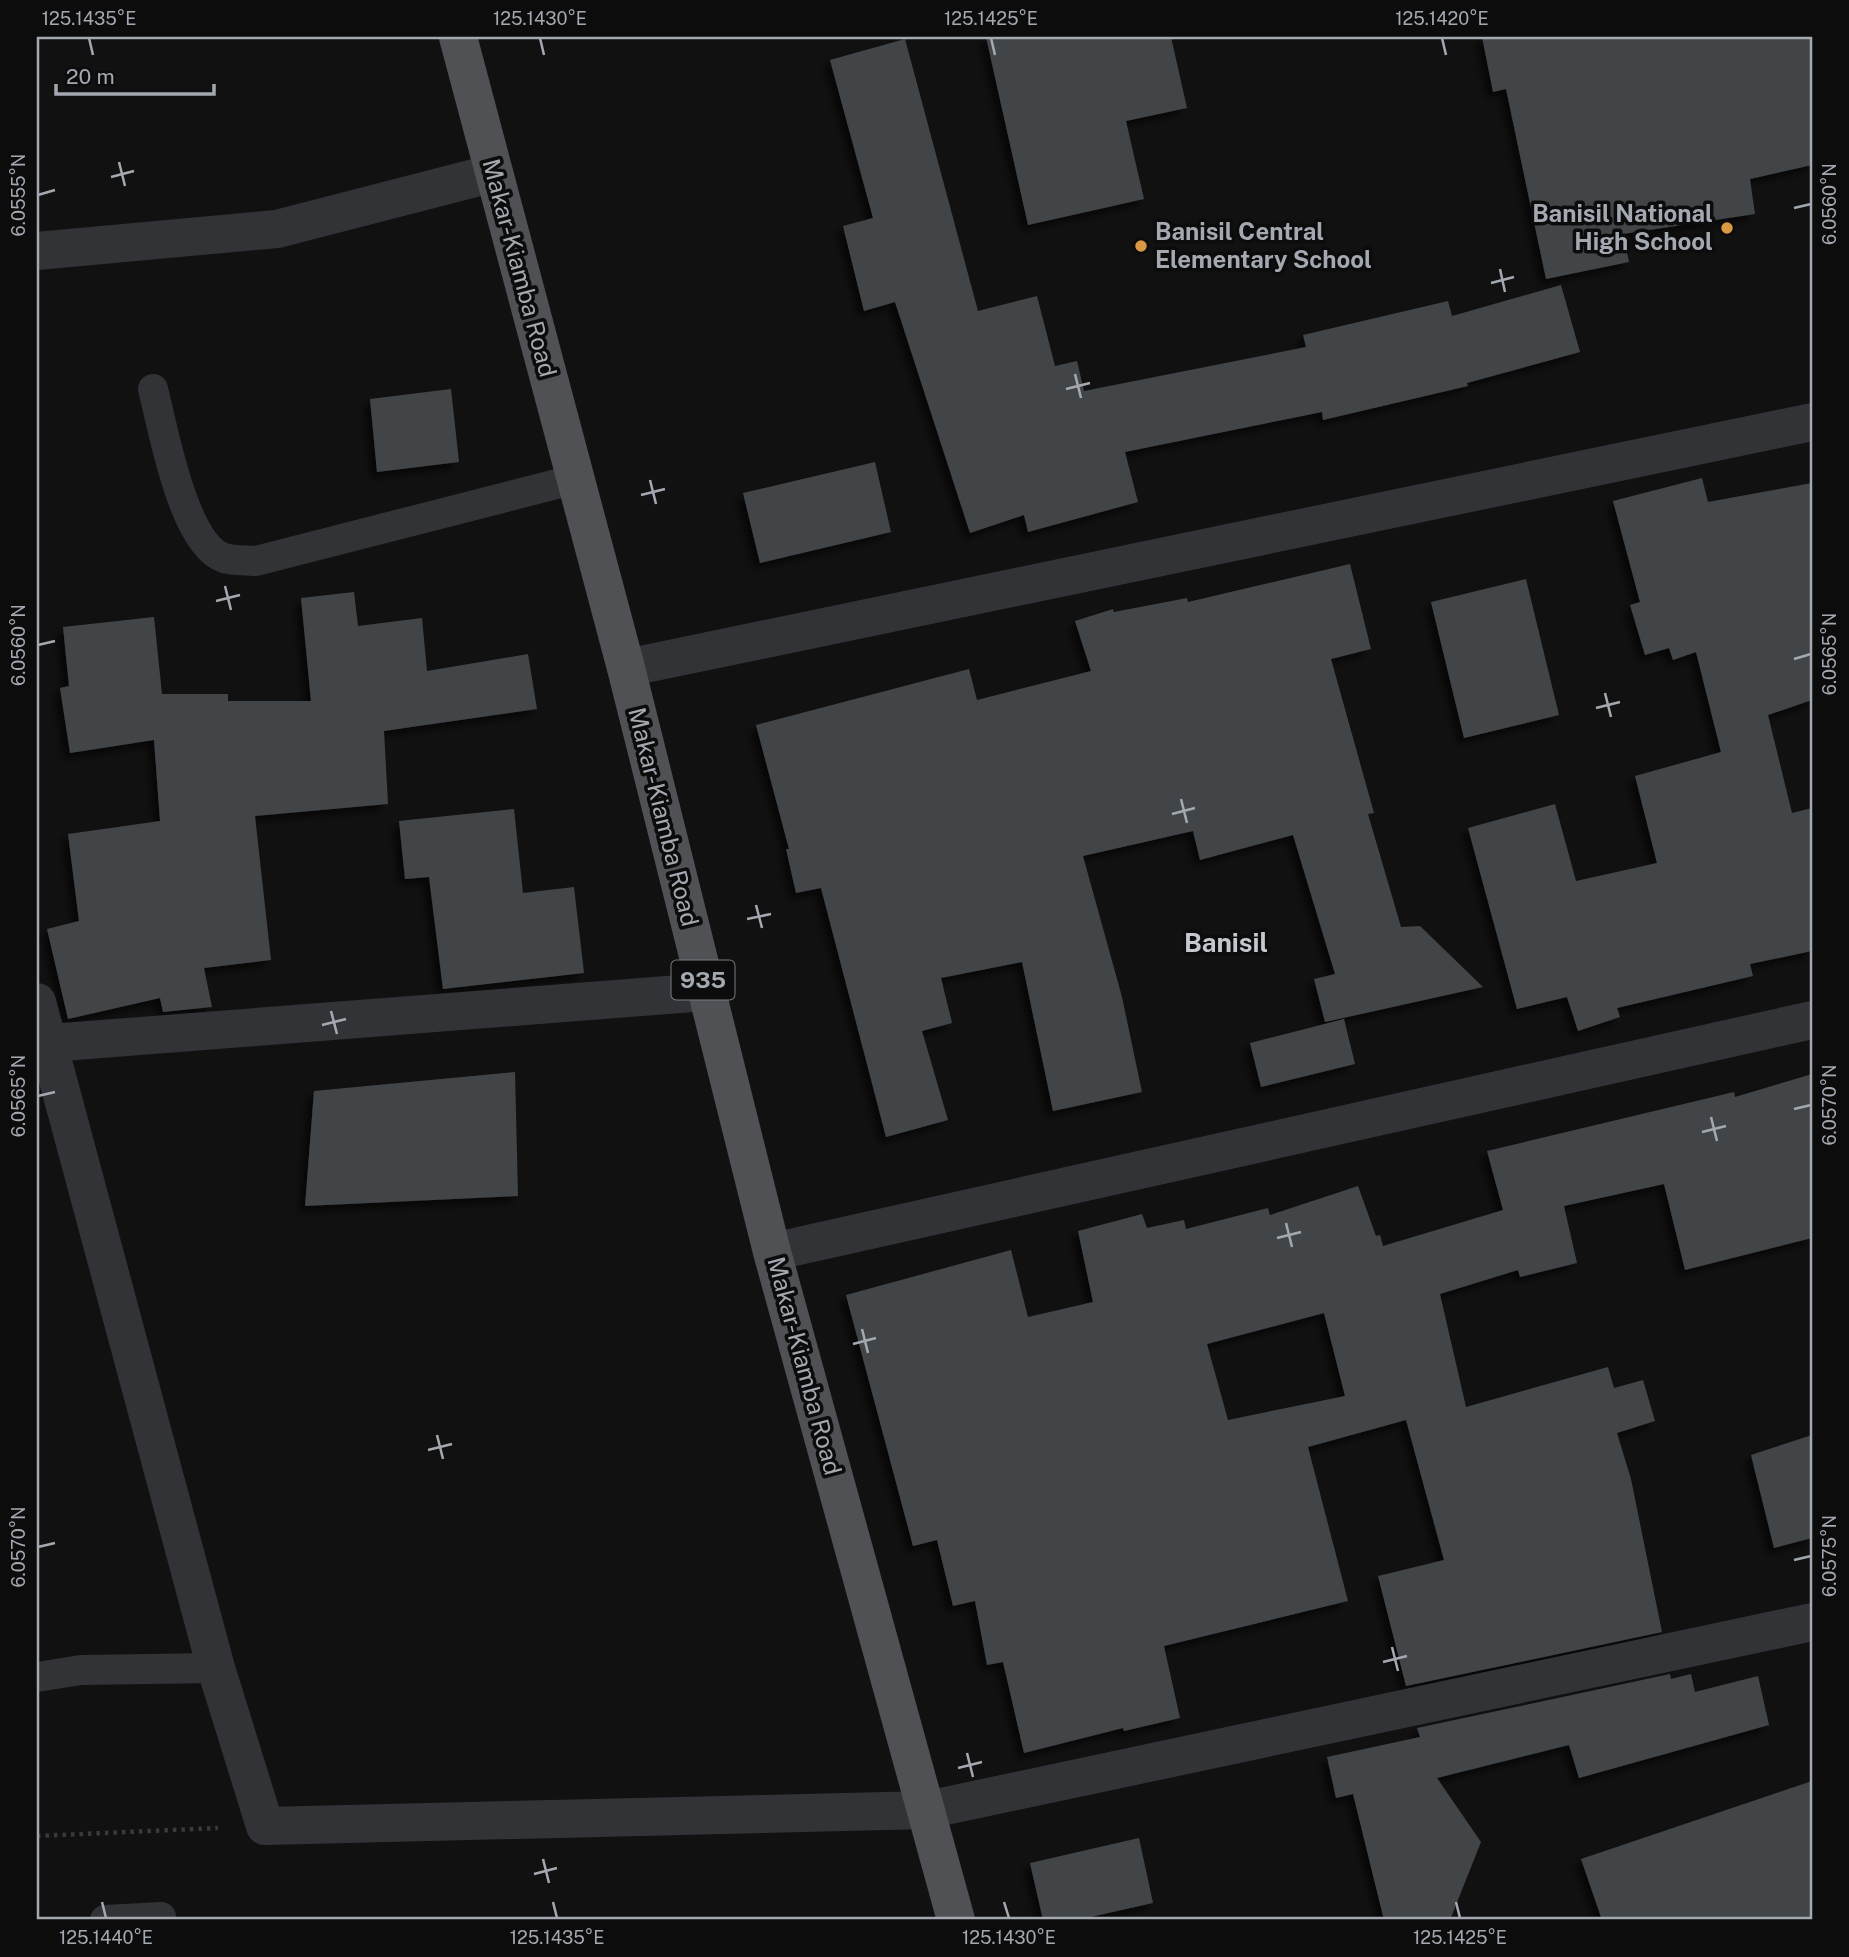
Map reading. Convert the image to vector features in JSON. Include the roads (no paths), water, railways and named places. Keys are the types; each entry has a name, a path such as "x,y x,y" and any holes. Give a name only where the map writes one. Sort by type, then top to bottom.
{"main road":[{"name":"Makar-Kiamba Road","path":"458,37 626,668 772,1252 956,1920"}],"street":[{"path":"37,251 277,229 494,173"},
{"path":"626,668 1812,422"},
{"path":"41,1044 706,992"},
{"path":"37,1002 41,1044 216,1668 264,1826 927,1810 1812,1622"},
{"path":"772,1252 1812,1020"}],"lane":[{"path":"153,389 184,506 200,538 223,558 256,561 576,479"},
{"path":"37,1677 81,1670 216,1668"},
{"path":"105,1920 161,1917"}],"place":[{"name":"Banisil National High School","path":"1727,228"},
{"name":"Banisil Central Elementary School","path":"1141,246"}],"district":[{"name":"Banisil","path":"1226,943"}]}
